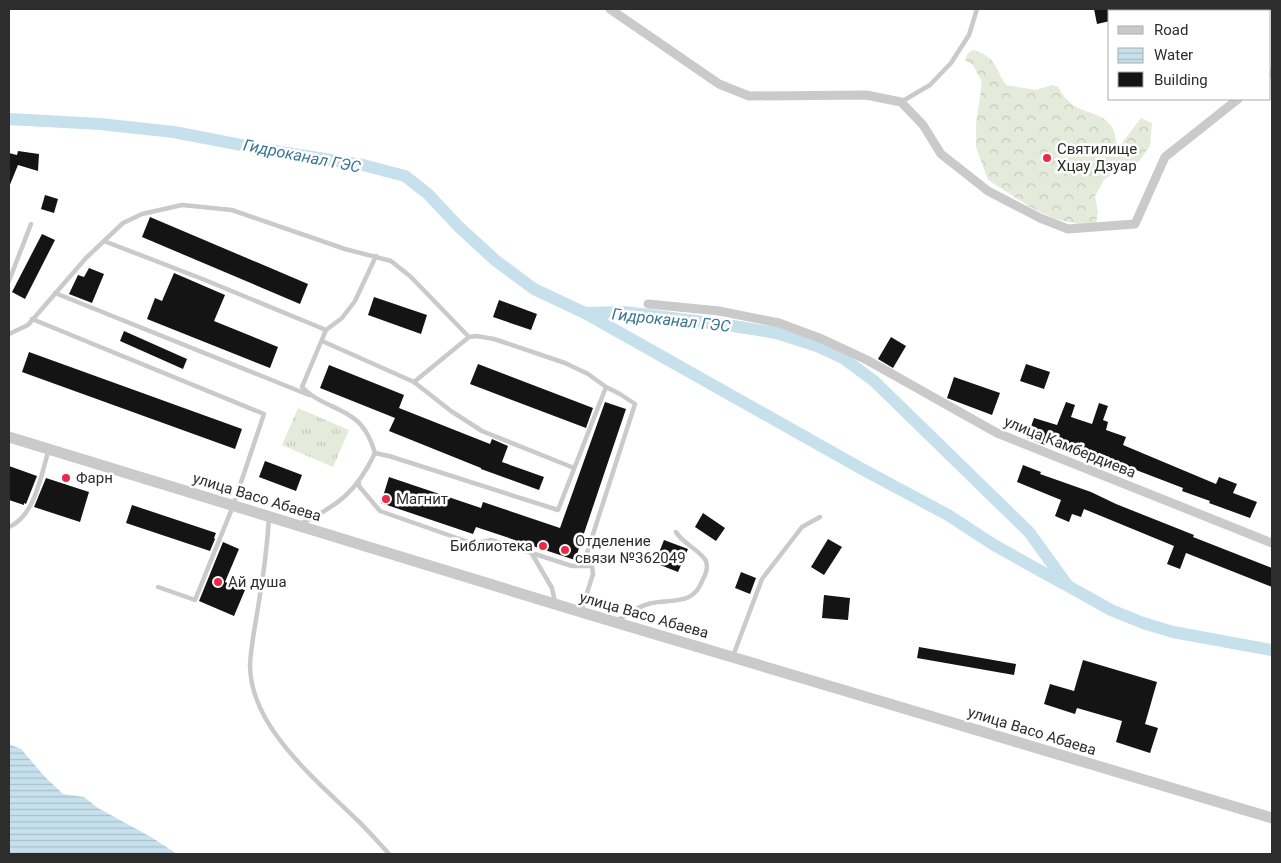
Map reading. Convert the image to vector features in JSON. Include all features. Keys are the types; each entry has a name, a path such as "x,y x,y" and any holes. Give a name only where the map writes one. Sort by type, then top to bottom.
{"street":[{"path":"610,9 719,84 749,96 866,95 901,102 923,125 941,154 988,191 1040,218 1068,229 1136,224 1165,157 1237,100"},
{"name":"улица Камбердиева","path":"648,304 719,310 779,323 822,338 866,360 997,433 1272,544"},
{"name":"улица Васо Абаева","path":"9,436 580,612 1272,818"}],"lane":[{"path":"901,102 930,85 951,63 969,35 977,9"},
{"path":"9,334 28,325 86,258 123,223 142,214 182,205 232,210 345,248 391,261 469,337"},
{"path":"9,281 31,224"},
{"path":"104,241 326,330"},
{"path":"309,396 302,388 326,330 342,318 355,301 376,256"},
{"path":"55,294 309,396 360,423 369,436 375,453 358,486 380,511 474,544 491,540 572,566 592,566"},
{"path":"32,319 264,414 233,506 195,600 158,587"},
{"path":"414,382 469,337 476,336 494,339 565,363 588,374 635,404 585,560 592,566 593,574 580,612"},
{"path":"322,341 414,382 451,411 482,431 574,468"},
{"path":"375,453 558,510 606,387"},
{"path":"9,527 17,524 26,514 34,497 50,449"},
{"path":"297,526 329,510 360,482"},
{"path":"269,517 265,563 250,666 259,706 272,730 321,787 355,818 389,854"},
{"path":"732,657 762,579 802,527 820,517"},
{"path":"615,622 635,609 694,595 700,587 706,573 707,564 704,558 680,539 676,532"},
{"path":"532,554 552,588 555,604"}],"green space":[{"path":"973,50 991,59 1006,85 1036,90 1052,85 1058,87 1064,97 1073,105 1100,117 1110,124 1114,131 1118,148 1141,118 1152,123 1150,146 1137,164 1112,174 1104,180 1095,196 1098,212 1096,223 1078,224 1055,219 1030,207 988,180 976,147 976,125 982,82 973,65 965,60 968,53"},
{"path":"298,408 349,430 333,467 282,445"}],"water":[{"path":"9,744 21,749 45,777 63,794 84,797 98,808 151,837 177,854 9,854"}],"building":[{"path":"1094,9 1110,9 1108,10 1108,21 1097,24"},
{"path":"18,151 39,154 38,171 18,165 9,187 9,153 17,155"},
{"path":"45,195 58,199 54,213 41,209"},
{"path":"150,217 308,284 300,304 142,237"},
{"path":"42,234 55,240 25,299 12,292"},
{"path":"89,268 104,274 92,303 69,294 78,275 84,277"},
{"path":"174,273 225,295 214,321 278,347 270,368 147,319 155,298 162,301"},
{"path":"374,297 427,315 421,334 368,315"},
{"path":"499,300 537,314 531,330 493,317"},
{"path":"124,331 187,359 183,369 120,341"},
{"path":"891,337 906,346 893,368 878,359"},
{"path":"29,352 242,429 235,449 22,372"},
{"path":"478,364 593,408 586,428 470,384"},
{"path":"1026,364 1050,372 1044,389 1020,381"},
{"path":"329,365 404,395 399,408 490,444 492,439 508,446 502,462 544,477 539,490 481,469 389,431 395,418 320,388"},
{"path":"954,377 1000,393 992,415 947,398"},
{"path":"605,402 626,409 575,560 476,527 473,534 381,503 389,477 481,508 483,502 560,528"},
{"path":"1066,402 1075,405 1071,417 1092,424 1099,403 1108,406 1103,420 1108,422 1106,430 1126,437 1123,445 1216,484 1219,477 1237,484 1233,493 1257,502 1250,518 1182,491 1183,488 1105,460 1105,457 1048,435 1045,445 1027,438 1034,418 1057,425"},
{"path":"265,461 302,475 296,491 259,477"},
{"path":"1023,465 1041,472 1040,474 1091,492 1194,535 1193,537 1272,568 1272,587 1186,553 1180,569 1167,564 1174,546 1084,509 1081,517 1072,514 1069,522 1055,516 1061,500 1017,482"},
{"path":"9,466 37,476 24,505 9,500"},
{"path":"46,478 89,492 80,522 34,507"},
{"path":"132,505 216,533 210,551 126,523"},
{"path":"703,513 725,528 716,541 695,527"},
{"path":"828,539 842,547 824,575 811,567"},
{"path":"664,540 688,549 678,572 655,563"},
{"path":"223,542 239,549 225,582 245,590 234,616 199,601"},
{"path":"741,572 756,578 750,594 735,588"},
{"path":"824,595 850,598 848,620 822,618"},
{"path":"919,647 1016,664 1014,675 917,658"},
{"path":"1083,660 1157,682 1145,724 1158,728 1150,753 1116,742 1122,721 1077,708 1075,714 1044,704 1050,684 1074,691"}],"waterway":[{"name":"Гидроканал ГЭС","path":"9,119 100,124 174,132 262,149 363,165 405,176 428,194 459,227 495,260 534,289 585,313 624,312 727,325 776,333 817,346 843,358 874,381 1029,532 1068,586 1111,610 1143,623 1173,632 1272,650"},
{"path":"585,313 862,469 948,515 994,545 1064,584"}],"place":[{"name":"Святилище Хцау Дзуар","path":"1047,158"},
{"name":"Фарн","path":"66,478"},
{"name":"Магнит","path":"386,499"},
{"name":"Библиотека","path":"543,546"},
{"name":"Отделение связи №362049","path":"565,550"},
{"name":"Ай душа","path":"218,582"}]}
